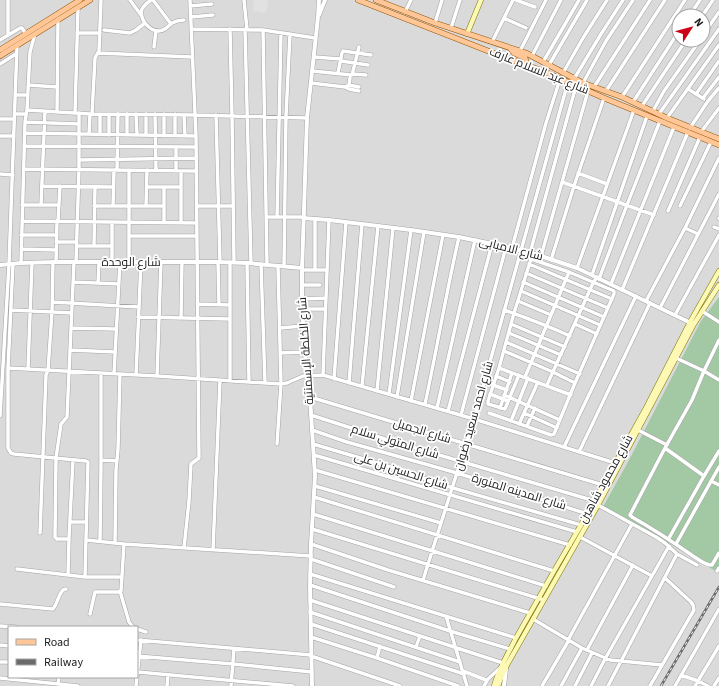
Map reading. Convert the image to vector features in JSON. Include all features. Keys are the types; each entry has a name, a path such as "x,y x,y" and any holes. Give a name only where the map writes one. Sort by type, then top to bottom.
{"main road":[{"path":"0,50 27,36 80,0"},
{"path":"0,56 17,46 27,36 35,34 90,0"},
{"name":"شارع عبد السلام عارف","path":"358,0 543,71 674,127 689,130"},
{"name":"شارع عبد السلام عارف","path":"376,0 388,2 405,12 532,56 574,79 622,97 653,111 719,145"},
{"path":"467,34 481,0"},
{"path":"510,48 514,53 525,58 526,62 522,64"},
{"path":"538,59 535,60 534,63 543,71"},
{"name":"شارع عبد السلام عارف","path":"700,135 719,139"},
{"name":"شارع محمود شاهين","path":"498,686 510,649 530,613 541,599 579,534 608,480 638,430 648,406 719,271"},
{"name":"شارع محمود شاهين","path":"494,686 497,677 533,619 546,586 554,571 579,534 581,525 596,503 603,485 608,480 615,463 676,358 692,323 702,312 719,285"}],"street":[{"path":"8,0 8,35"},
{"path":"89,134 95,58 99,51 102,32 101,0"},
{"path":"130,0 142,16 145,23 151,29 156,31 162,31 171,24 184,20"},
{"path":"142,16 143,7 152,0 171,24"},
{"path":"184,548 191,464 199,458 196,136 190,0"},
{"path":"244,0 248,116 249,382"},
{"name":"شارع الخلطة الإسمنتية","path":"312,686 310,574 315,470 303,326 302,269 308,118 319,0"},
{"name":"شارع الخلطة الإسمنتية","path":"318,17 325,0"},
{"path":"405,12 411,0"},
{"path":"435,23 442,0"},
{"path":"451,28 460,0"},
{"path":"492,42 514,0 535,7"},
{"path":"520,51 546,0"},
{"path":"532,56 561,0"},
{"path":"546,63 579,0"},
{"path":"546,63 587,0"},
{"path":"563,73 607,0"},
{"path":"574,79 623,0"},
{"path":"584,83 606,41 634,0"},
{"path":"594,87 650,0"},
{"path":"606,91 665,0"},
{"path":"622,97 685,0"},
{"path":"190,6 212,4"},
{"path":"69,539 57,539 55,536 56,458 61,424 67,417 73,282 77,244 79,169 79,124 77,113 78,8"},
{"path":"711,24 719,12"},
{"path":"191,17 213,15"},
{"path":"504,18 526,28"},
{"path":"57,112 58,19"},
{"path":"77,33 130,33 145,23"},
{"path":"0,40 20,28 22,28 27,36"},
{"path":"191,29 264,30 315,38"},
{"path":"230,29 233,206 230,305 230,380"},
{"path":"659,114 719,29"},
{"path":"264,30 267,265"},
{"path":"154,47 156,31"},
{"path":"277,217 281,33"},
{"path":"21,263 25,122 30,52 35,34"},
{"path":"284,266 286,116 290,34"},
{"path":"632,102 671,43"},
{"path":"667,118 719,45"},
{"path":"17,46 14,114 11,310 8,368 8,448 11,453 14,454 86,461 88,463 85,577"},
{"path":"353,74 359,47"},
{"path":"642,106 681,48"},
{"path":"653,111 664,91 694,48"},
{"path":"338,73 343,51 371,55"},
{"path":"98,53 192,57"},
{"path":"0,64 16,54"},
{"path":"314,57 368,65"},
{"path":"696,94 719,61"},
{"path":"312,71 366,75"},
{"path":"703,98 719,77"},
{"path":"347,86 350,78"},
{"path":"512,248 546,123 560,79"},
{"name":"شارع احمد سعيد رضوان","path":"423,580 474,418 568,82"},
{"path":"311,83 347,86 349,89 359,89"},
{"path":"28,85 57,87"},
{"path":"530,254 576,86"},
{"path":"622,290 689,130 719,88"},
{"path":"688,89 708,102"},
{"path":"541,256 588,91"},
{"path":"15,95 28,95"},
{"path":"551,260 578,173 604,98"},
{"path":"668,211 700,135 719,108"},
{"path":"577,268 634,110"},
{"path":"14,114 45,111 91,114 175,114 265,117 286,116 308,118"},
{"path":"41,205 45,111"},
{"path":"100,114 100,134"},
{"path":"108,114 109,135"},
{"path":"113,206 113,187 118,159 118,114"},
{"path":"127,114 127,135"},
{"path":"136,114 137,135"},
{"path":"146,114 146,135"},
{"path":"156,114 156,170"},
{"path":"164,114 164,136"},
{"path":"175,114 175,136"},
{"path":"184,115 185,136"},
{"path":"216,115 219,206 219,304"},
{"path":"592,275 647,116"},
{"path":"0,119 14,119"},
{"path":"547,386 593,283 598,278 660,121"},
{"path":"25,122 79,124"},
{"path":"611,284 674,127"},
{"path":"25,133 196,136"},
{"path":"0,136 14,136"},
{"path":"680,206 711,142"},
{"path":"24,146 196,147"},
{"path":"176,147 176,171"},
{"path":"79,160 196,158"},
{"path":"579,452 648,302 719,158"},
{"path":"24,169 196,171"},
{"path":"128,170 129,262"},
{"path":"146,206 147,170"},
{"path":"181,171 181,222"},
{"path":"578,173 607,184"},
{"path":"0,174 13,175"},
{"path":"562,182 654,215"},
{"path":"42,186 113,187"},
{"path":"40,533 46,375 48,370 60,186"},
{"path":"94,246 95,187"},
{"path":"147,187 181,187"},
{"path":"164,187 164,222"},
{"path":"660,308 719,194"},
{"path":"22,205 59,205"},
{"path":"94,206 164,206"},
{"path":"197,206 233,206"},
{"path":"267,217 303,218"},
{"name":"شارع الامبابى","path":"303,218 411,230 459,237 512,248 577,268 692,323"},
{"path":"315,219 315,270"},
{"path":"323,375 329,220"},
{"path":"22,221 197,223"},
{"path":"112,222 112,262"},
{"path":"334,378 346,222"},
{"path":"349,383 362,224"},
{"path":"362,386 378,226"},
{"path":"714,227 719,229"},
{"path":"377,391 393,228"},
{"path":"684,228 698,234"},
{"path":"389,394 411,230"},
{"path":"397,396 424,232"},
{"path":"22,235 57,235"},
{"path":"411,401 443,235"},
{"path":"675,315 719,235"},
{"path":"129,236 197,236"},
{"path":"425,404 438,344 448,285 459,237"},
{"path":"437,408 475,240"},
{"path":"56,242 94,246 112,246"},
{"path":"448,411 492,244"},
{"path":"461,415 506,247"},
{"path":"21,249 56,250"},
{"path":"489,413 553,435 612,299 614,291 532,258 523,282 504,352 488,401 488,404 514,412"},
{"name":"شارع الوحدة","path":"0,265 55,262 232,262 302,269"},
{"path":"98,283 99,262"},
{"path":"114,374 120,262"},
{"path":"136,375 141,262"},
{"path":"157,376 161,262"},
{"path":"181,318 182,262"},
{"path":"28,369 32,263"},
{"path":"0,416 11,264"},
{"path":"261,264 265,383"},
{"path":"529,264 612,299"},
{"path":"277,444 281,384 278,266"},
{"path":"302,269 326,270"},
{"path":"511,421 534,354 569,272"},
{"path":"526,273 608,308"},
{"path":"73,282 119,284"},
{"path":"523,282 604,317"},
{"path":"302,285 320,284"},
{"path":"521,291 600,325"},
{"path":"564,447 636,296"},
{"path":"302,299 326,298"},
{"path":"518,301 551,315"},
{"path":"52,302 139,307"},
{"path":"198,304 230,305"},
{"path":"302,309 325,309"},
{"path":"11,310 72,313"},
{"path":"504,310 570,336"},
{"path":"702,312 719,322"},
{"path":"138,317 230,319"},
{"path":"511,324 565,347"},
{"path":"575,324 597,334"},
{"path":"280,328 303,326"},
{"path":"71,328 116,329"},
{"path":"509,333 561,355"},
{"path":"719,340 692,400 630,515 669,538 695,558 710,566 713,564 719,553"},
{"path":"506,342 580,374"},
{"path":"70,350 115,352"},
{"path":"280,353 305,352"},
{"path":"504,352 553,372 575,383"},
{"path":"676,358 719,380"},
{"path":"8,368 281,384 307,376 323,375 474,418 615,463"},
{"path":"499,368 571,395"},
{"path":"100,541 101,373"},
{"path":"500,408 512,373"},
{"path":"114,543 120,374"},
{"path":"505,409 519,375"},
{"path":"496,376 515,383"},
{"path":"213,550 220,380"},
{"path":"519,424 538,382"},
{"path":"493,385 512,392"},
{"path":"490,394 508,401"},
{"path":"504,395 560,420"},
{"name":"شارع الجميل","path":"310,397 603,485"},
{"path":"527,426 535,408"},
{"path":"524,414 557,428"},
{"name":"شارع المتولي سلام","path":"311,415 596,503 656,537 677,554 697,565"},
{"name":"شارع المدينه المنورة","path":"312,430 347,442 457,473 588,514"},
{"path":"638,430 666,447 719,485"},
{"name":"شارع الحسين بن على","path":"313,444 384,465 452,488 581,525"},
{"path":"669,538 719,451"},
{"path":"314,454 579,534 652,576"},
{"path":"68,575 73,460"},
{"path":"101,460 117,461"},
{"path":"676,544 719,467"},
{"path":"315,470 570,546"},
{"path":"315,486 441,523"},
{"path":"314,497 554,571"},
{"path":"313,514 546,586"},
{"path":"70,522 86,522"},
{"path":"542,686 632,524"},
{"path":"312,529 541,599"},
{"path":"86,540 311,558 394,587"},
{"path":"124,544 120,591 129,622 132,626"},
{"path":"311,544 371,565 530,613"},
{"path":"591,686 669,546"},
{"path":"608,686 677,554"},
{"path":"587,650 633,565"},
{"path":"17,570 85,577 122,577"},
{"path":"310,574 516,638"},
{"path":"650,686 694,610 691,602 664,578"},
{"path":"310,585 510,649"},
{"path":"0,604 53,609 60,592 66,589"},
{"path":"90,614 95,592 120,591"},
{"path":"310,600 504,665"},
{"path":"675,686 718,615 719,609"},
{"path":"310,612 460,662"},
{"path":"446,616 467,686"},
{"path":"533,619 582,648 605,659 620,662 662,665"},
{"path":"311,624 486,680"},
{"path":"138,630 146,632"},
{"path":"416,647 420,636"},
{"path":"311,637 458,686"},
{"path":"292,686 168,675 138,674 139,640 311,656 400,686"},
{"path":"377,658 380,646"},
{"path":"695,686 719,646"},
{"path":"562,686 582,648"},
{"path":"231,686 234,649"},
{"path":"575,686 592,653"},
{"path":"138,656 312,672"},
{"path":"484,686 486,680 504,665"},
{"path":"504,665 504,686"},
{"path":"167,686 168,675"},
{"path":"681,675 708,686"},
{"path":"0,678 78,686"},
{"path":"58,684 59,678"},
{"path":"714,686 719,678"}],"shaded area":[{"path":"0,0 719,0 719,686 0,686"},
{"path":"254,0 268,0 266,13 253,11"}],"green space":[{"path":"719,297 719,569 717,572 649,531 603,507 701,321"}],"railway":[{"path":"661,686 719,587"}]}
